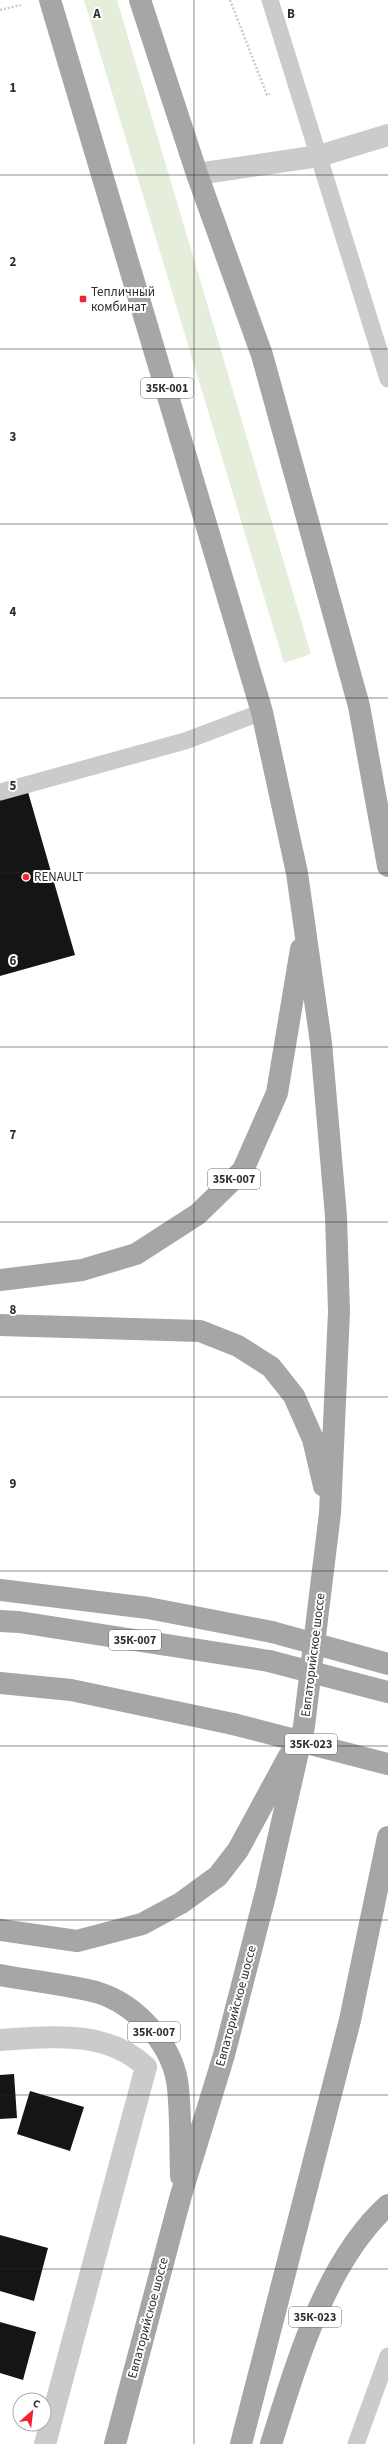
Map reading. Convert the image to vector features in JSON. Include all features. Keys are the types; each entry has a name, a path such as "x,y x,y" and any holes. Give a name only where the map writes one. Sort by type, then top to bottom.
{"main road":[{"name":"35К-001","path":"50,0 136,284 262,712"},
{"path":"140,0 197,174 262,355 359,706 388,866"},
{"name":"Евпаторийское шоссе","path":"114,2444 181,2195 226,2048 266,1892 304,1726 330,1513 339,1311 336,1216 321,1043 297,873 262,712"},
{"name":"35К-007","path":"0,1280 82,1270 136,1254 198,1214 243,1170 277,1093 305,928"},
{"path":"0,1325 200,1331 238,1346 271,1367 294,1396 313,1438 330,1513"},
{"path":"0,1590 148,1608 272,1632 388,1664"},
{"name":"35К-007","path":"0,1621 19,1622 269,1661 388,1692"},
{"name":"35К-023","path":"0,1683 71,1690 233,1724 388,1764"},
{"path":"0,1930 77,1941 142,1924 181,1904 218,1876 238,1850 304,1726"},
{"path":"241,2444 350,2020 388,1837"},
{"name":"35К-007","path":"0,1975 96,1992 117,2001 155,2032 172,2060 178,2088 181,2195"},
{"name":"35К-023","path":"271,2444 317,2312 354,2242 374,2218 388,2205"}],"street":[{"path":"197,174 319,156 388,135"},
{"path":"0,2040 70,2036 96,2040 118,2047 133,2055 146,2067 45,2444"}],"lane":[{"path":"270,0 388,379"},
{"path":"0,792 185,741 262,712"},
{"path":"356,2444 388,2356"}],"path":[{"path":"230,0 267,95"}],"green space":[{"path":"84,0 117,0 311,654 284,663"}],"building":[{"name":"RENAULT","path":"28,792 75,955 0,976 0,800"},
{"path":"14,2074 17,2118 0,2119 0,2075"},
{"path":"30,2091 84,2107 70,2151 17,2134"},
{"path":"0,2235 48,2248 34,2301 0,2291"},
{"path":"0,2322 36,2332 23,2380 0,2373"}],"place":[{"name":"Тепличный комбинат","path":"83,299"},
{"name":"RENAULT","path":"26,877"}]}
